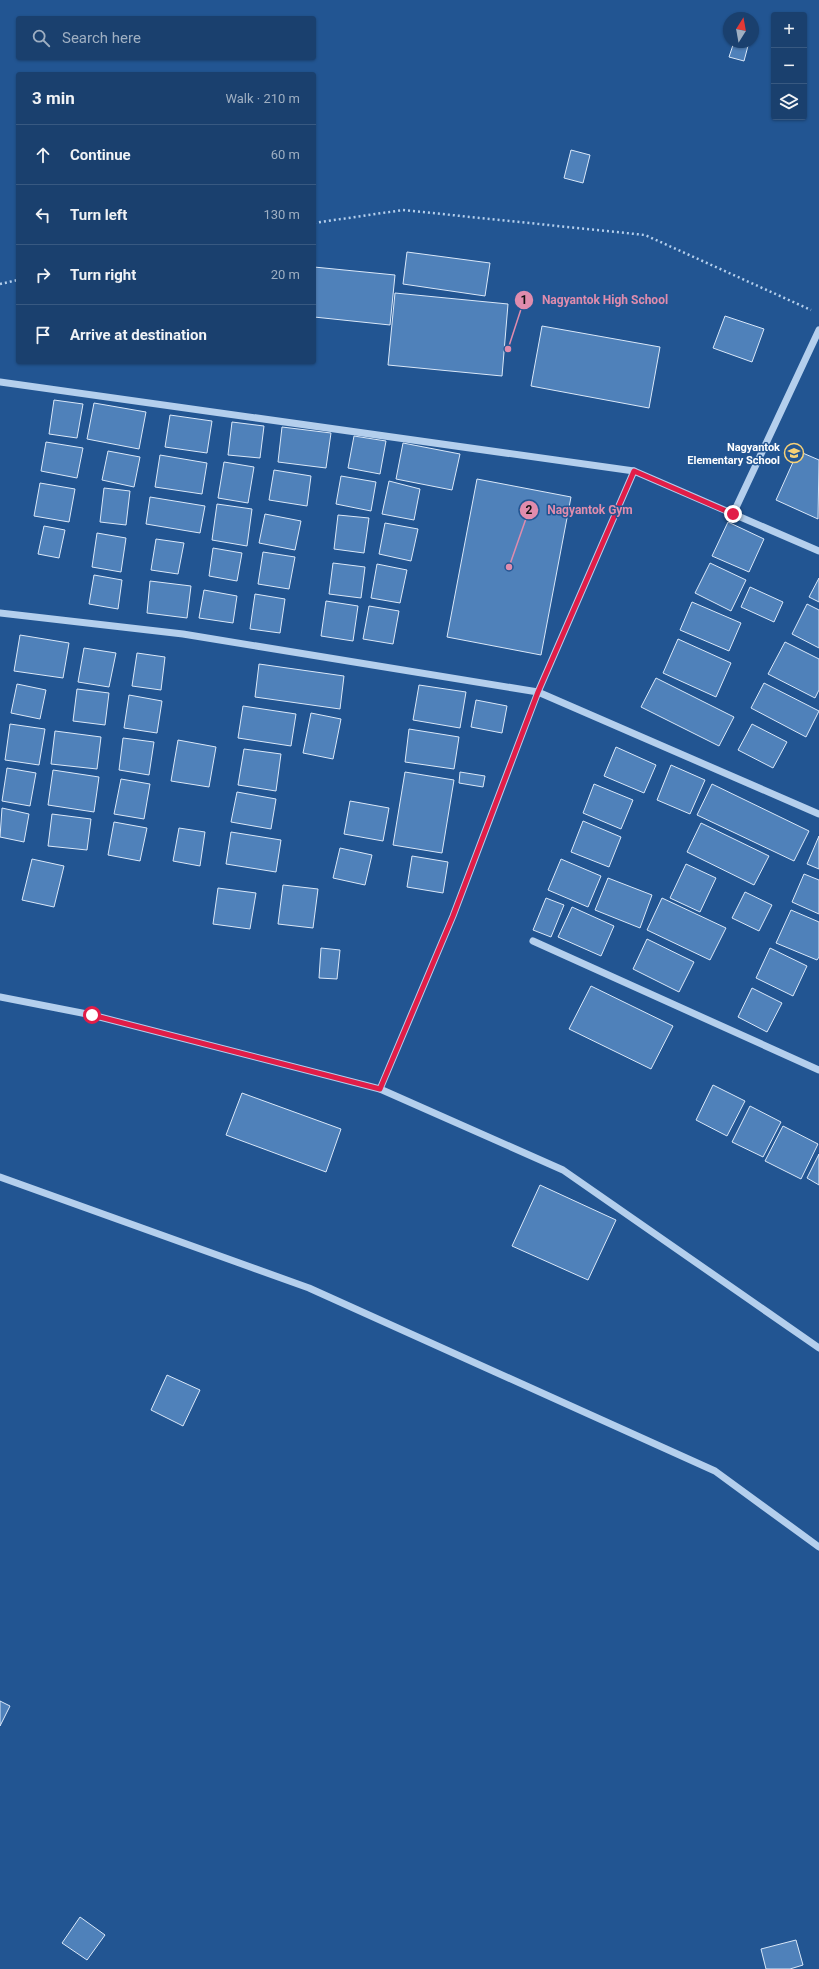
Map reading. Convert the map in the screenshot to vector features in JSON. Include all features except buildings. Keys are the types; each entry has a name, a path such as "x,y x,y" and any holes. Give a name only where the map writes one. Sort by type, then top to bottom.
{"street":[{"path":"733,514 819,330"},
{"path":"0,382 634,471 819,551"},
{"path":"380,1089 453,916 538,692 634,471"},
{"path":"0,613 183,634 538,692 819,814"},
{"path":"533,941 819,1070"},
{"path":"0,997 92,1015 380,1089 563,1170 819,1348"},
{"path":"0,1177 316,1291 715,1472 819,1548"}],"path":[{"path":"316,224 403,210 645,235 812,311"},
{"path":"0,284 16,280"}],"place":[{"name":"Nagyantok High School","path":"508,349"},
{"name":"Nagyantok Elementary School","path":"794,453"},
{"name":"Nagyantok Gym","path":"509,567"}],"route":[{"path":"92,1015 380,1089 453,916 538,692 634,471 733,514"}]}
